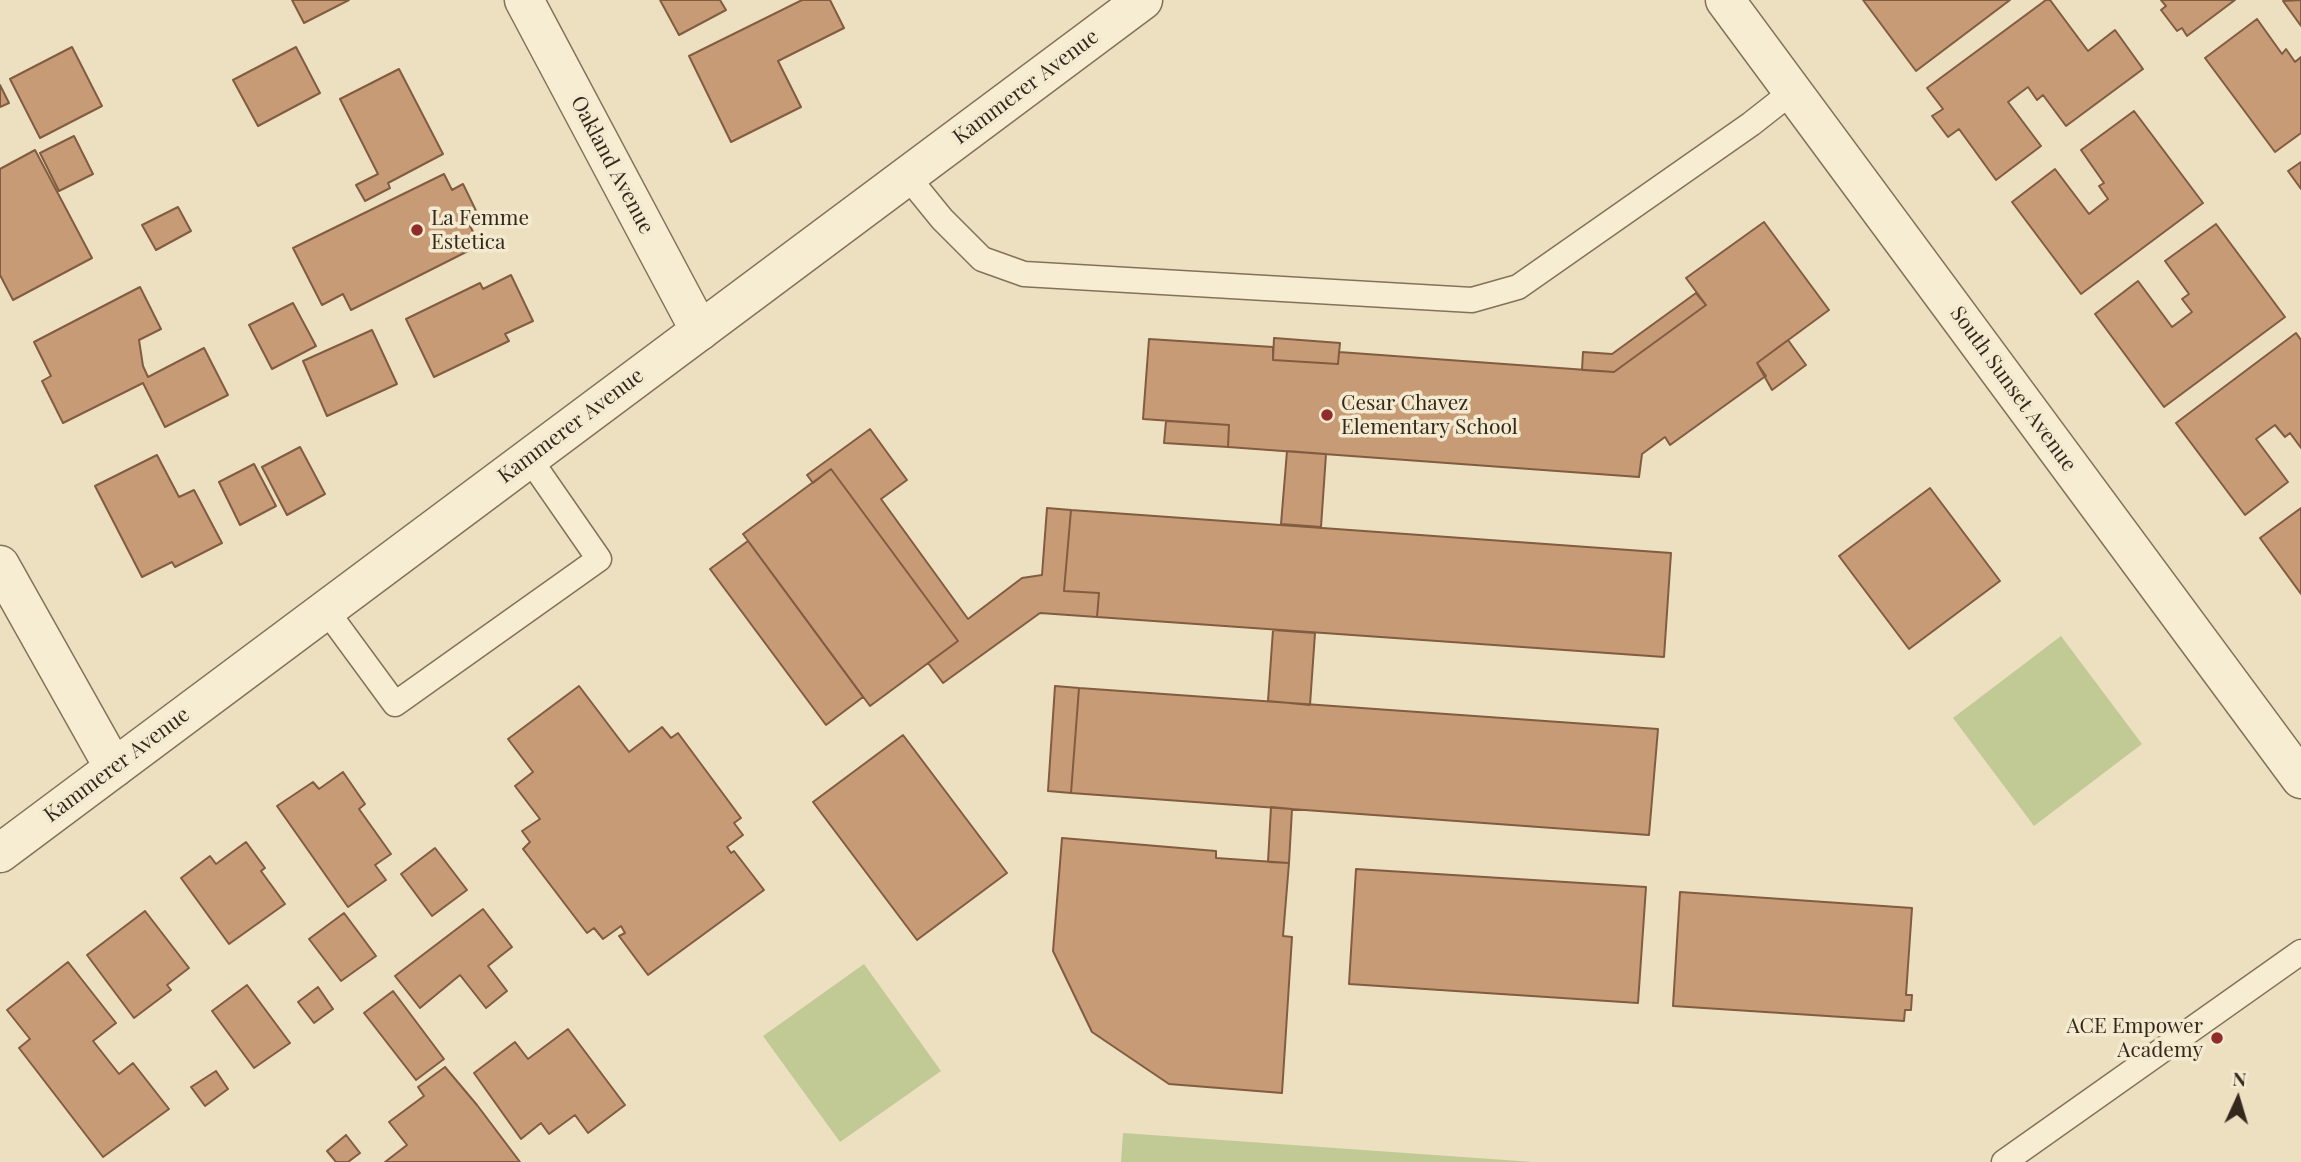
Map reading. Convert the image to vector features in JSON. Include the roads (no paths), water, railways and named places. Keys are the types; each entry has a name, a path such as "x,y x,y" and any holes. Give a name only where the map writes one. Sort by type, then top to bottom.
{"street":[{"name":"Oakland Avenue","path":"524,0 700,331"},
{"name":"Kammerer Avenue","path":"0,853 1143,0"},
{"name":"South Sunset Avenue","path":"1725,0 2301,779"},
{"path":"0,565 114,768"}],"lane":[{"path":"907,176 942,219 982,258 1024,274 1472,300 1518,287 1751,124 1793,91"},
{"path":"326,610 395,704 599,559 529,458"},
{"path":"2004,1162 2301,952"}],"place":[{"name":"La Femme Estetica","path":"417,230"},
{"name":"Cesar Chavez Elementary School","path":"1327,415"},
{"name":"ACE Empower Academy","path":"2217,1038"}]}
